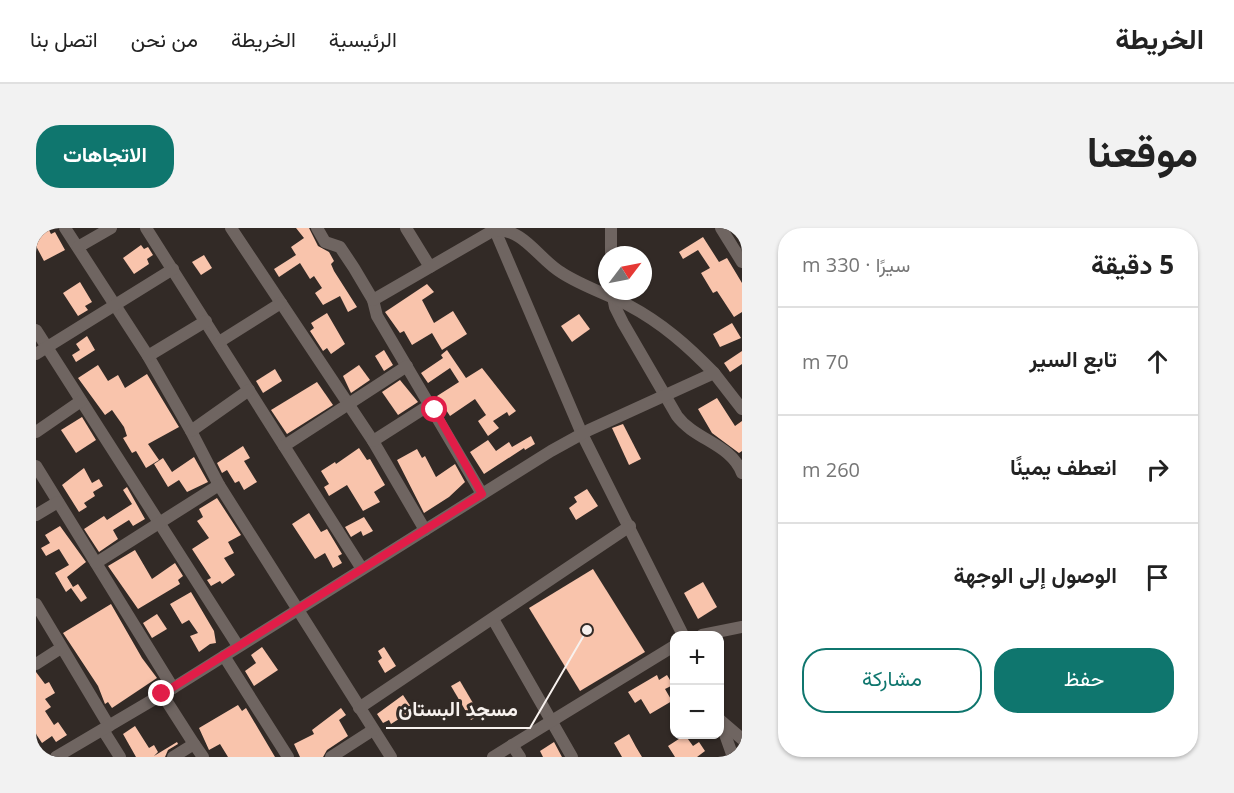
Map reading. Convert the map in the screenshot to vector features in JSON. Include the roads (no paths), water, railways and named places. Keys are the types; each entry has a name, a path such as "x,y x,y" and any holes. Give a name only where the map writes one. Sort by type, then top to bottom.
{"street":[{"path":"66,228 148,356 191,430 219,485 391,757"},
{"path":"78,247 111,228"},
{"path":"146,228 362,569"},
{"path":"317,228 325,242 340,247 373,300 375,313 431,404 482,494"},
{"path":"406,228 429,267"},
{"path":"611,228 611,246"},
{"path":"721,228 742,262"},
{"path":"233,229 373,441 425,530"},
{"path":"373,300 494,229 511,231 564,275 598,288"},
{"path":"494,229 582,434 681,631"},
{"path":"41,351 173,269"},
{"path":"615,300 623,323 664,394 686,426 725,450 735,460 742,473"},
{"path":"622,300 670,330 714,373 738,392 742,409"},
{"path":"219,342 281,303"},
{"path":"148,356 206,321"},
{"path":"36,330 41,351 81,401 238,646"},
{"path":"284,446 407,366"},
{"path":"56,757 168,691 582,434 664,394 714,373"},
{"path":"191,430 249,390"},
{"path":"36,432 81,401"},
{"path":"373,441 431,404"},
{"path":"36,466 96,563 168,691 202,757"},
{"path":"96,563 219,485"},
{"path":"36,515 58,502"},
{"path":"359,708 630,526"},
{"path":"36,604 120,757"},
{"path":"493,619 572,757"},
{"path":"724,631 742,627"},
{"path":"36,664 61,648"},
{"path":"493,757 670,649"},
{"path":"224,656 288,757"},
{"path":"724,723 742,739"},
{"path":"331,757 373,729"},
{"path":"724,731 733,757"},
{"path":"173,757 194,744"},
{"path":"512,745 520,757"}],"place":[{"name":"مسجد البستان","path":"587,630"}]}
